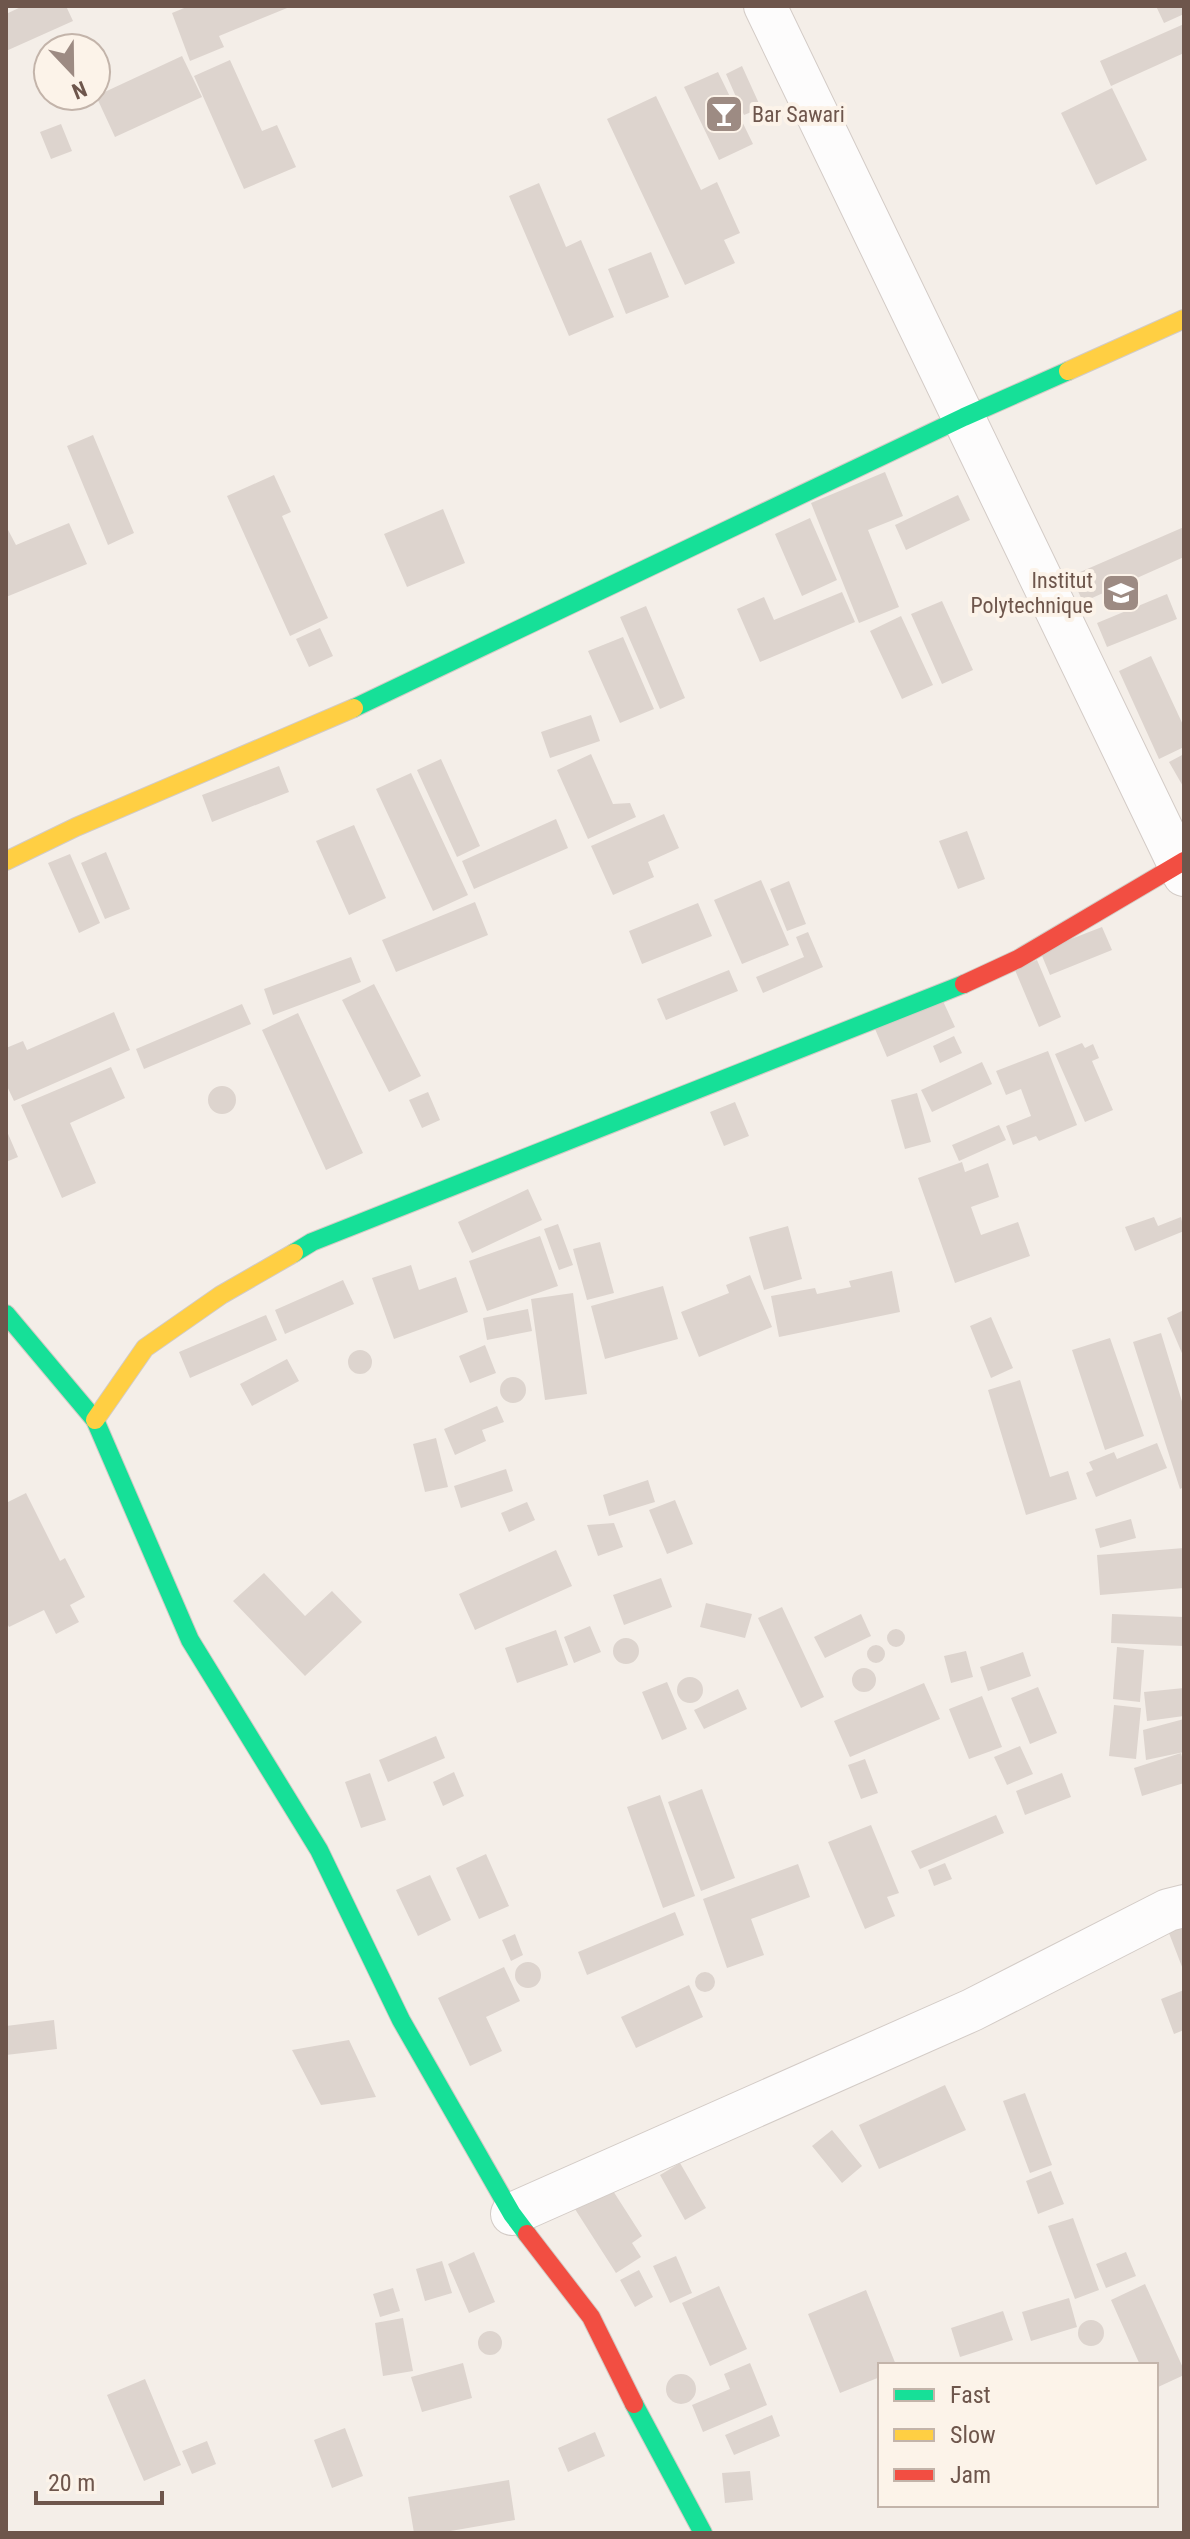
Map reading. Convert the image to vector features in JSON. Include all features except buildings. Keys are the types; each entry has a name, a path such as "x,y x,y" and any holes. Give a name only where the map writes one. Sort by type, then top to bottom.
{"street":[{"path":"95,1420 145,1348 221,1295 312,1242 958,987 1018,959 1182,867 765,6"},
{"path":"6,861 76,827 390,692 964,417 1184,319"},
{"path":"6,1314 95,1420 190,1640 319,1850 401,2020 512,2214 591,2317 703,2533"},
{"path":"512,2214 972,2010 1168,1910 1184,1906"}],"traffic: fast":[{"path":"354,708 964,417 1068,371"},
{"path":"294,1253 312,1242 964,984"},
{"path":"6,1314 95,1420 190,1640 319,1850 401,2020 512,2214 527,2234"},
{"path":"634,2404 703,2533"}],"traffic: slow":[{"path":"1068,371 1184,319"},
{"path":"6,861 76,827 354,708"},
{"path":"95,1420 145,1348 221,1295 294,1253"}],"traffic: jam":[{"path":"964,984 1018,959 1184,861"},
{"path":"527,2234 591,2317 634,2404"}],"place":[{"name":"Bar Sawari","path":"724,114"},
{"name":"Institut Polytechnique","path":"1121,593"}]}
